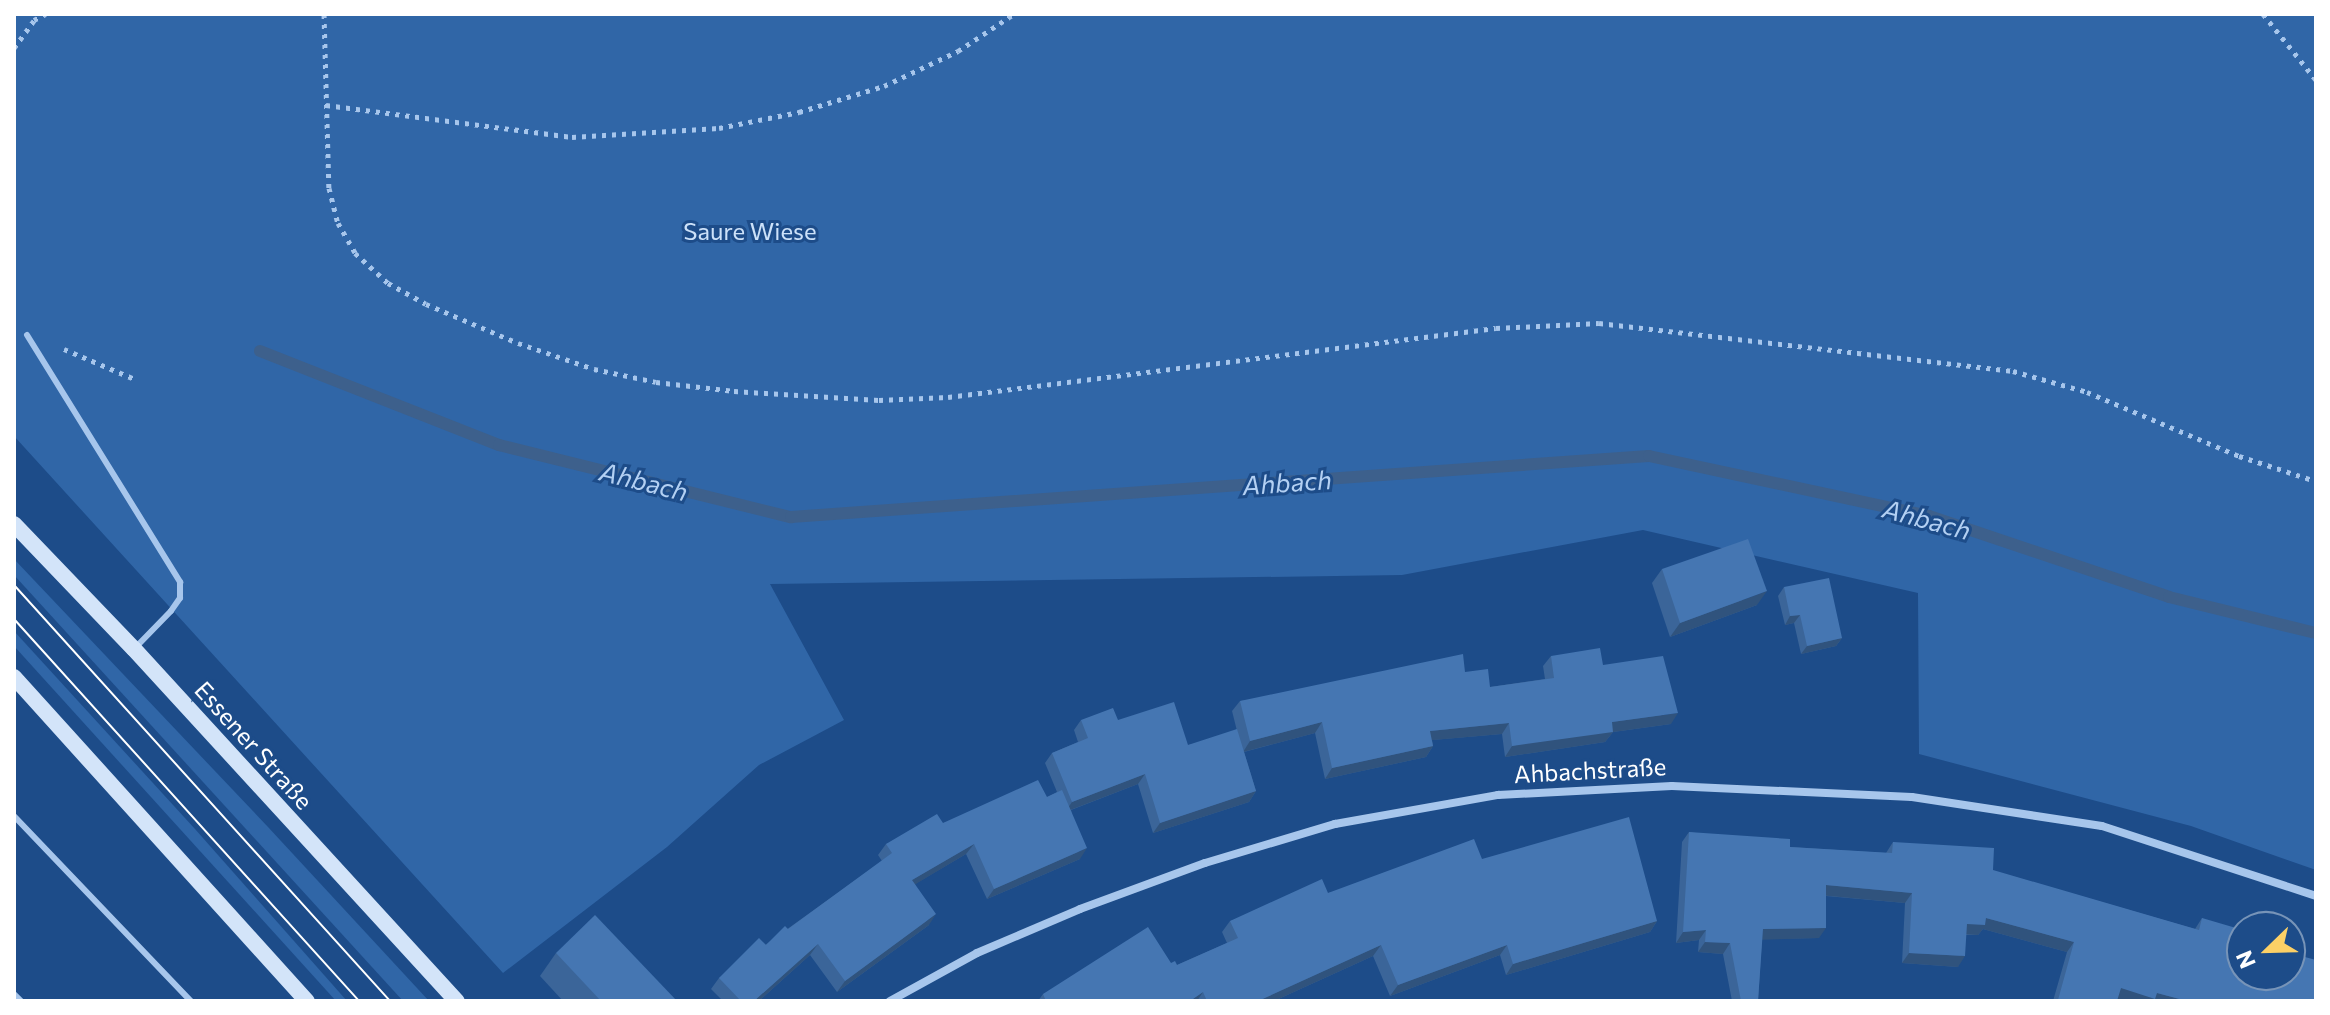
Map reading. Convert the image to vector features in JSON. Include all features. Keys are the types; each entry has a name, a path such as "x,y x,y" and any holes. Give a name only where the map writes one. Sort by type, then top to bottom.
{"main road":[{"name":"Essener Straße","path":"14,524 134,649 457,1001"},
{"path":"14,677 307,1001"}],"street":[{"name":"Ahbachstraße","path":"890,1001 992,947 1205,863 1335,824 1498,795 1672,786 1912,797 2102,826 2316,896"}],"lane":[{"path":"27,335 180,582 180,598 134,649"},
{"path":"14,816 191,1001"},
{"path":"14,994 21,1001"}],"path":[{"path":"14,48 34,20 46,14"},
{"path":"324,14 329,188 338,223 355,253 388,283 426,304 518,343 594,369 656,382 824,397 879,400 948,397 1496,328 1599,323 1684,330 2024,373 2087,392 2269,467 2316,481"},
{"path":"326,105 572,137 719,128 799,112 884,86 958,51 1014,14"},
{"path":"2263,14 2316,80"},
{"path":"27,335 99,361 137,380"}],"green space":[{"name":"Saure Wiese","path":"14,14 2316,14 2316,870 2191,826 1919,754 1918,593 1643,530 1402,575 770,584 844,720 759,765 667,847 503,973 14,436"},
{"path":"14,559 429,1001 403,1001 14,575"},
{"path":"14,631 347,1001 336,1001 14,646"}],"building":[{"path":"1748,539 1767,591 1680,623 1662,569"},
{"path":"1829,578 1842,638 1807,646 1800,615 1790,616 1784,587"},
{"path":"1600,648 1603,665 1663,656 1678,713 1612,722 1613,732 1512,746 1509,723 1430,731 1433,746 1332,768 1322,722 1250,741 1240,701 1463,654 1465,672 1488,669 1490,687 1554,678 1551,656"},
{"path":"1174,702 1188,745 1237,729 1256,791 1160,823 1145,774 1072,802 1052,753 1088,738 1081,720 1113,708 1118,720"},
{"path":"1038,780 1047,797 1062,790 1087,848 994,889 974,844 912,880 936,914 845,981 818,944 754,1001 741,1001 719,978 759,938 766,945 785,926 788,929 892,853 886,844 937,814 943,823"},
{"path":"1629,817 1657,921 1513,964 1507,945 1398,985 1381,945 1258,1001 1207,1001 1203,992 1190,1001 1046,1001 1043,994 1148,927 1171,963 1175,961 1177,965 1238,938 1230,921 1322,879 1328,893 1474,839 1482,859"},
{"path":"1689,832 1790,839 1790,847 1892,853 1893,842 1994,848 1993,870 2199,930 2202,918 2226,925 2226,991 2306,991 2306,957 2316,960 2316,1001 2187,1001 2157,993 2155,999 2121,988 2117,1001 2058,1000 2074,942 1986,918 1985,925 1967,924 1965,956 1909,953 1912,893 1826,885 1826,928 1763,929 1758,1001 1741,1001 1730,943 1705,942 1706,930 1683,932"},
{"path":"595,915 677,1001 601,1001 556,953"}],"waterway":[{"name":"Ahbach","path":"260,351 499,445 791,517 1649,456 1929,516 2169,597 2316,633"}],"tram line":[{"path":"14,585 390,1001"},
{"path":"14,619 359,1001"}]}
